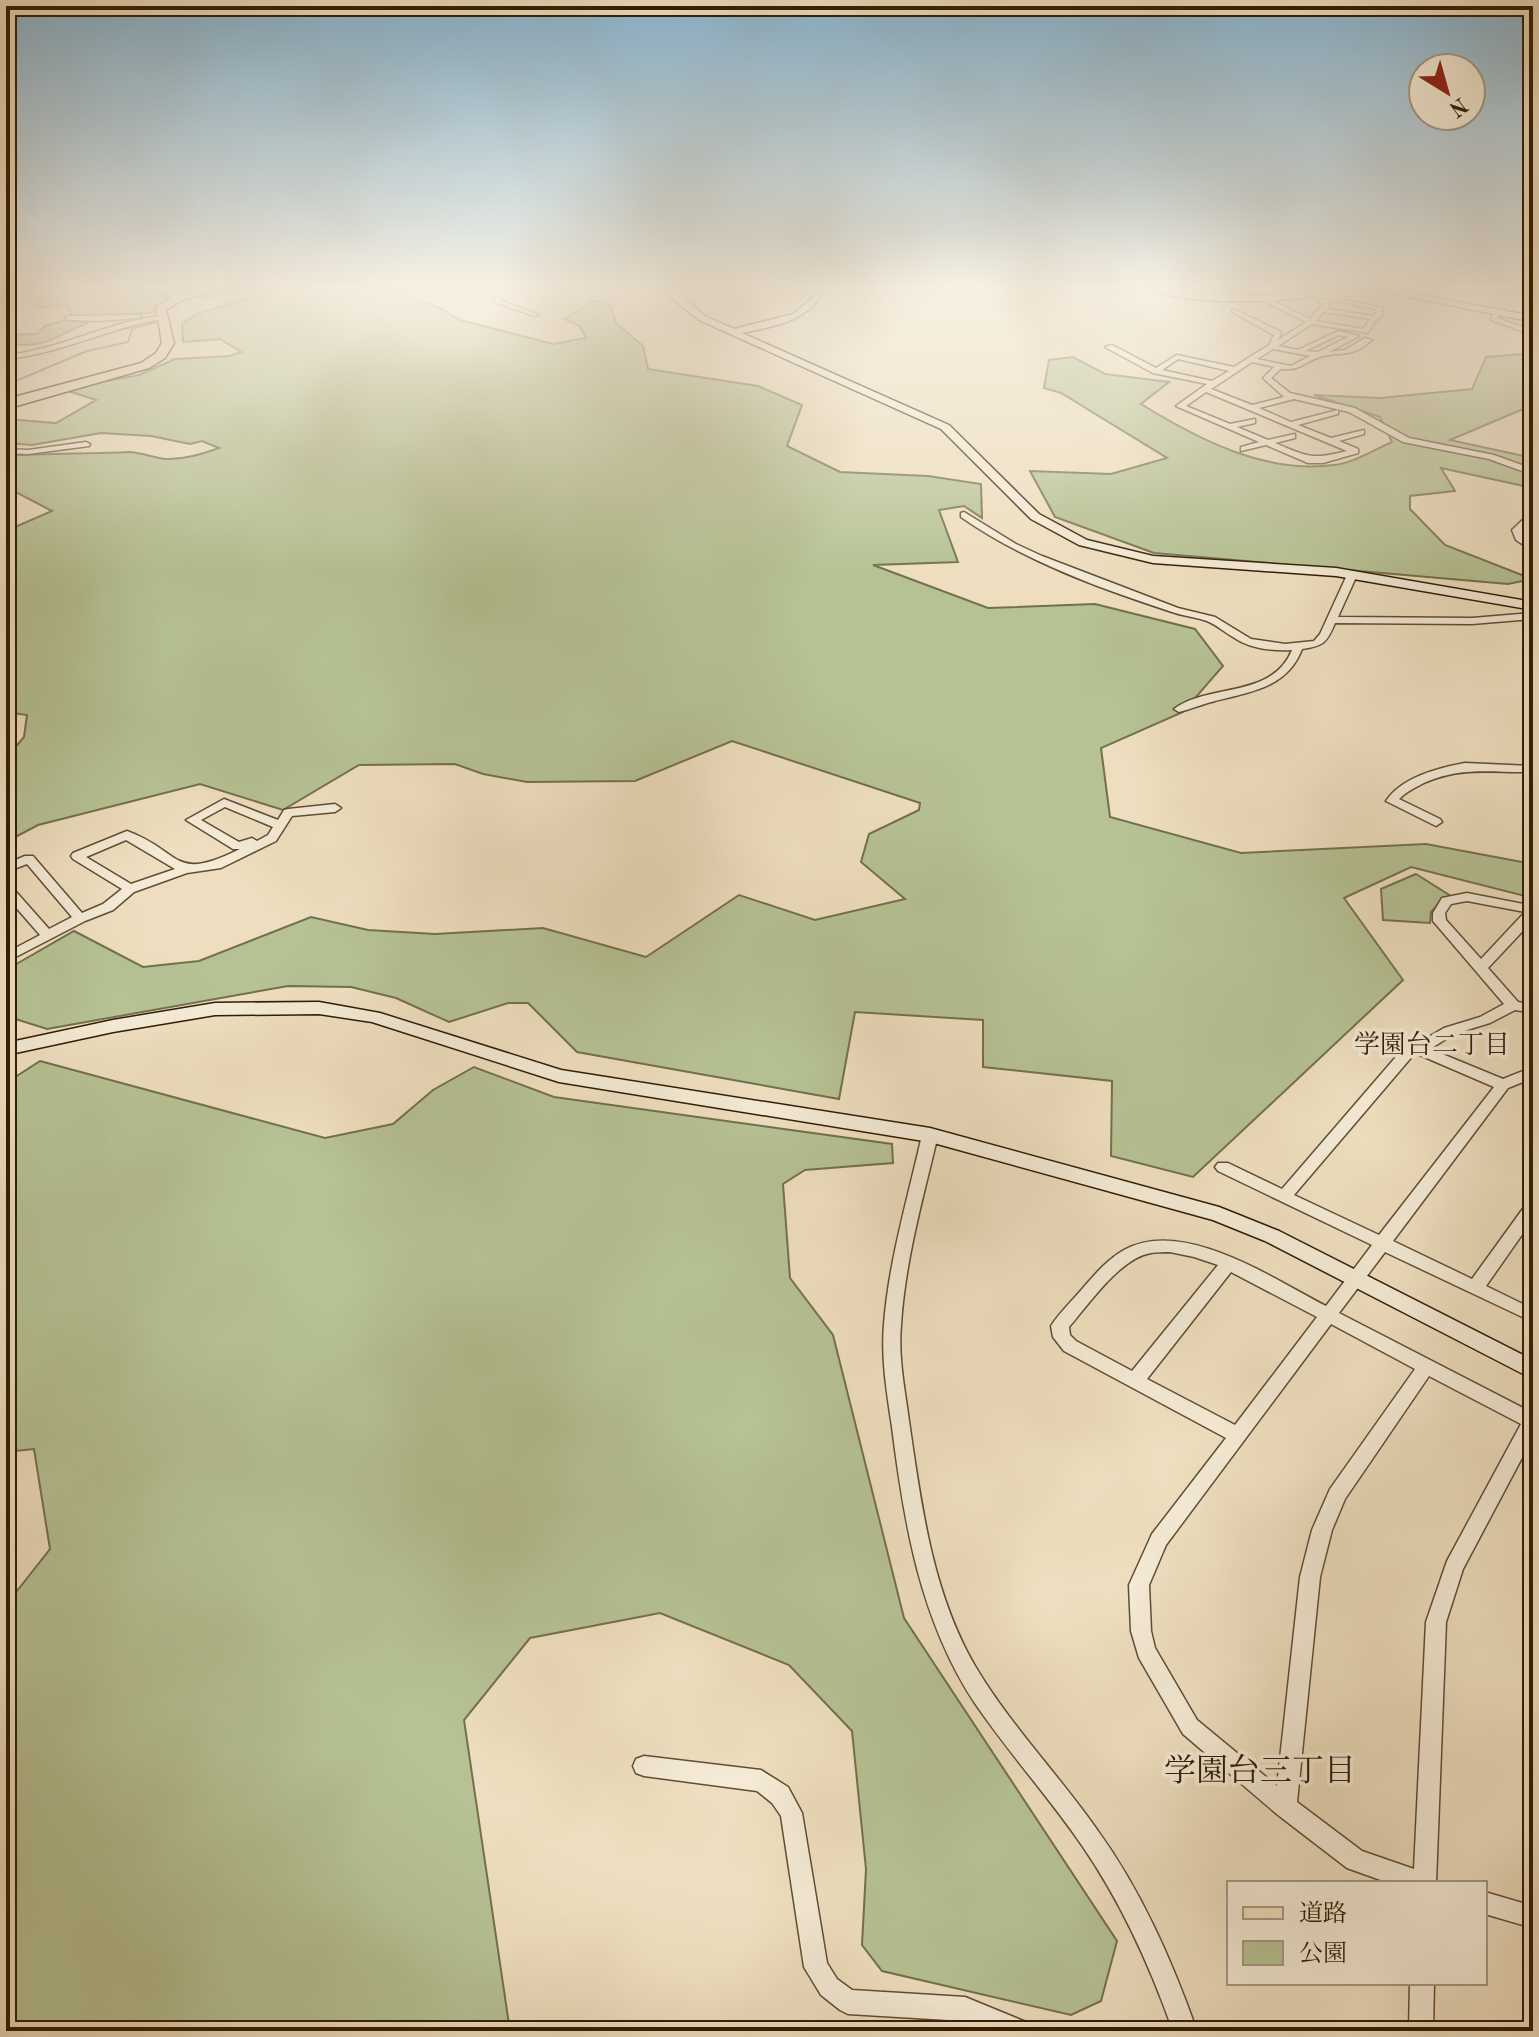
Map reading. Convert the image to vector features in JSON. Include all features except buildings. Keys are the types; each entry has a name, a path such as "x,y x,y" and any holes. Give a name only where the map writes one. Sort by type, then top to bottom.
{"main road":[{"path":"8,402 75,384"}],"street":[{"path":"849,384 945,427 968,445 1027,509 1049,526 1074,539 1118,552 1171,562 1352,575 1459,596 1533,606"},
{"path":"1205,389 1355,451 1323,460 1308,460 1180,406 1205,389 1215,384"},
{"path":"1272,384 1292,397 1352,410 1414,443 1491,457 1533,472"},
{"path":"1251,408 1292,397"},
{"path":"1192,411 1213,406"},
{"path":"1291,424 1335,412"},
{"path":"1229,427 1252,421"},
{"path":"1331,441 1361,432"},
{"path":"1244,449 1292,436"},
{"path":"6,451 28,452 86,444"},
{"path":"1533,513 1517,530 1519,538 1533,548"},
{"path":"964,515 995,539 1184,614 1221,624 1225,630 1245,641 1298,647 1318,643 1352,575"},
{"path":"1330,620 1472,621 1533,616"},
{"path":"1179,709 1274,679 1295,659 1298,647"},
{"path":"1436,822 1392,801 1398,791 1448,768 1466,764 1533,769"},
{"path":"272,838 237,846 192,820 224,803 280,825"},
{"path":"7,956 108,907 130,889 185,870 217,865 272,838 288,813 335,808"},
{"path":"130,889 77,856 127,835 185,870"},
{"path":"6,868 29,859 80,918"},
{"path":"6,888 47,935"},
{"path":"1533,911 1467,897 1454,898 1442,906 1440,921 1513,1005 1533,1009"},
{"path":"1481,967 1533,911"},
{"path":"1285,1195 1412,1047 1423,1047 1449,1031 1485,1020 1513,1005"},
{"path":"6,1049 113,1026 215,1009 319,1008 374,1017 559,1076 930,1135 1219,1214 1272,1236 1533,1370"},
{"path":"1412,1047 1503,1085"},
{"path":"1418,1881 1355,1860 1190,1727 1146,1651 1141,1631 1139,1585 1159,1540 1354,1279 1503,1085 1533,1072"},
{"path":"930,1135 897,1284 891,1329 894,1378 908,1480 937,1609 967,1671 1092,1841 1134,1908 1164,1970 1185,2031"},
{"path":"1223,1167 1533,1316"},
{"path":"1475,1288 1533,1207"},
{"path":"1237,1435 1070,1346 1062,1337 1060,1326 1122,1257 1141,1248 1173,1245 1198,1250 1229,1263 1533,1421 1454,1567 1436,1622 1424,1881"},
{"path":"1136,1379 1229,1263"},
{"path":"1286,1807 1310,1577 1322,1530 1337,1495 1426,1367"},
{"path":"644,1766 761,1781 780,1795 791,1813 816,1967 829,1987 848,2002 965,2009 1017,2031"},
{"path":"1487,1904 1533,1917"},
{"path":"1421,2031 1422,1985"}],"green space":[{"path":"89,384 758,386 802,405 787,446 840,472 928,476 981,484 982,518 964,506 939,510 958,562 873,565 988,608 1095,604 1195,629 1223,666 1183,712 1101,748 1110,817 1241,853 1426,844 1533,864 1533,898 1411,867 1344,898 1403,980 1193,1177 1111,1156 1112,1081 983,1067 983,1020 855,1012 839,1099 577,1052 528,1003 508,1003 449,1022 396,998 351,987 288,986 47,1029 6,1016 6,970 74,931 143,967 199,961 311,917 368,930 435,934 543,928 646,957 739,895 815,920 905,899 861,862 869,834 919,810 920,803 732,741 635,781 527,782 483,774 455,764 359,765 283,810 200,784 38,825 6,842 6,758 24,737 27,715 6,712 6,531 52,511 6,487 6,456 129,452 172,459 219,448 202,441 190,444 151,436 101,433 32,445 6,443 6,419 56,423 96,400 62,389"},
{"path":"1045,384 1166,384 1141,404 1185,430 1233,451 1282,464 1308,466 1349,462 1392,442 1380,417 1314,395 1380,398 1472,389 1474,384 1533,384 1533,405 1450,440 1533,458 1533,488 1441,468 1455,491 1410,496 1410,509 1445,545 1532,579 1508,584 1154,553 1055,517 1030,471 1111,474 1167,458 1061,393 1044,388"},
{"path":"1416,874 1454,898 1439,903 1431,912 1430,923 1383,920 1381,889"},
{"path":"40,1061 325,1138 393,1124 433,1090 474,1067 554,1097 892,1144 893,1163 805,1170 783,1184 790,1278 833,1335 904,1618 1117,1941 1101,2001 1071,2015 882,1971 862,1945 866,1869 852,1731 789,1665 660,1613 530,1638 464,1720 510,2031 6,2031 6,1605 50,1549 34,1449 6,1452 6,1083"}],"district":[{"name":"学園台二丁目","path":"1432,1046"},
{"name":"学園台三丁目","path":"1260,1773"}]}
